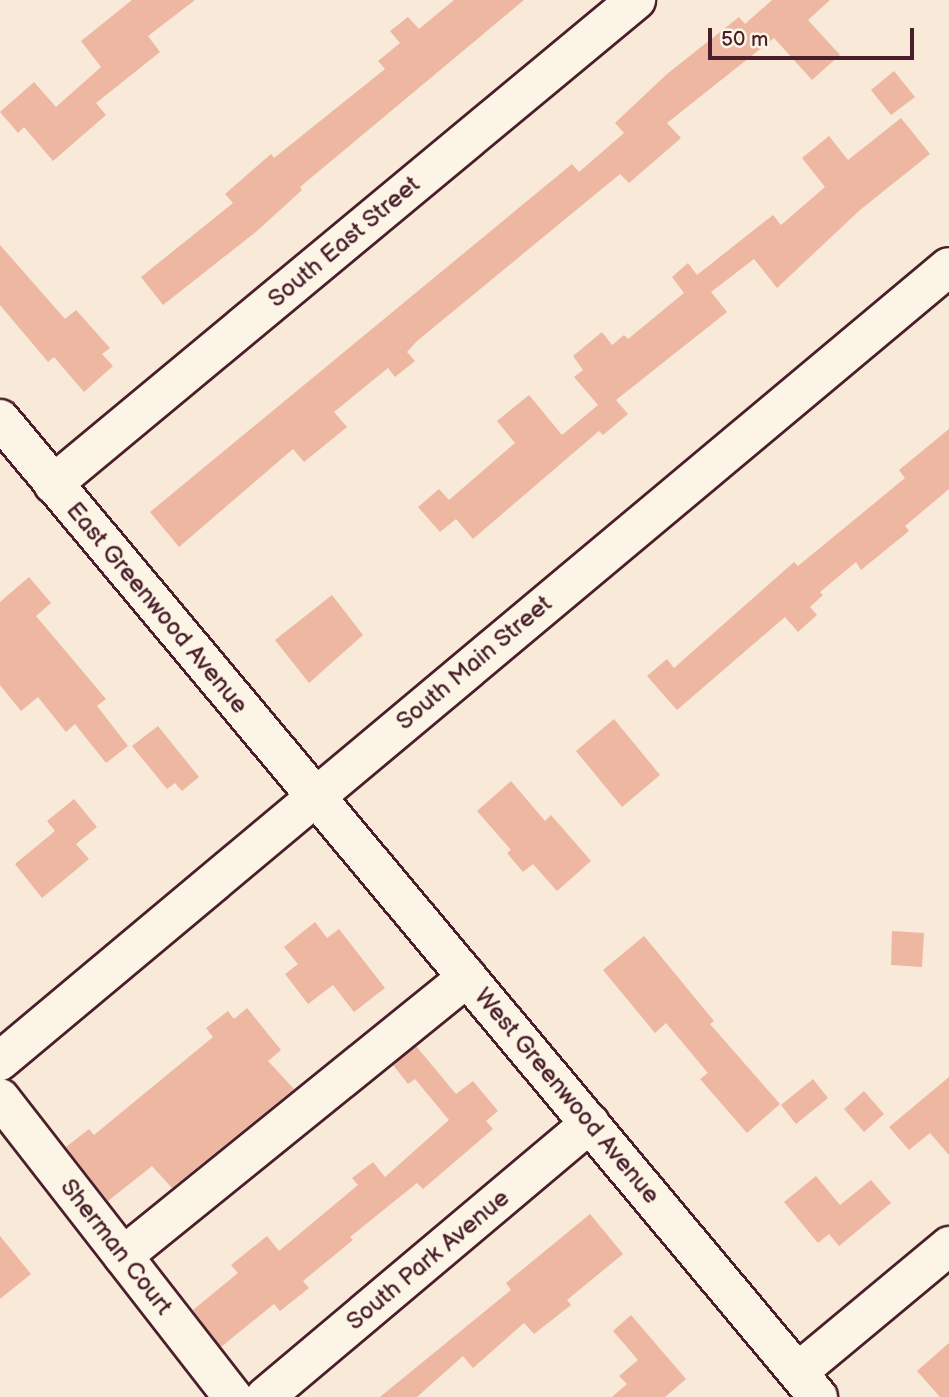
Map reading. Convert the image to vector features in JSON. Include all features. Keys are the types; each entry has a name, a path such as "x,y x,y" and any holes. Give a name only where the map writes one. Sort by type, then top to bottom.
{"street":[{"name":"South East Street","path":"53,484 636,0"},
{"name":"South Main Street","path":"0,1061 949,267"},
{"name":"East Greenwood Avenue","path":"0,419 315,796"},
{"name":"West Greenwood Avenue","path":"315,796 808,1385"},
{"path":"123,1256 467,977"},
{"name":"Sherman Court","path":"0,1098 233,1397"},
{"name":"South Park Avenue","path":"265,1397 590,1123"},
{"path":"808,1385 949,1246"}],"building":[{"path":"132,0 195,0 148,36 160,52 96,103 106,115 53,161 24,127 18,133 0,112 34,82 56,107 101,67 81,41"},
{"path":"454,0 524,0 300,187 302,190 257,231 163,305 141,277 233,203 225,194 271,154 274,158 385,69 378,61 400,43 390,31 408,17 419,29"},
{"path":"772,0 830,0 808,20 840,55 812,80 774,38 667,123 681,138 629,183 620,174 417,341 407,352 415,361 395,377 388,368 334,412 347,427 304,462 293,449 179,547 150,512 572,164 579,172 624,133 615,123 667,74 739,17 745,24"},
{"path":"894,71 915,97 891,115 871,90"},
{"path":"901,118 930,154 860,210 777,288 754,259 711,292 727,312 616,400 628,414 603,435 599,431 473,539 456,519 440,532 418,507 439,489 449,500 515,443 497,421 529,395 562,435 598,405 574,377 583,370 573,356 602,332 612,345 624,335 628,339 684,293 672,277 688,263 697,275 773,215 781,225 825,187 802,158 829,136 848,160"},
{"path":"0,245 65,319 76,310 110,348 102,354 113,366 84,392 54,357 48,362 0,305"},
{"path":"949,429 949,489 905,526 909,531 861,570 856,562 820,592 823,595 810,607 817,615 798,632 785,617 677,710 647,676 667,659 674,668 794,562 798,566 905,478 899,470"},
{"path":"29,577 51,603 36,616 106,699 97,706 128,746 106,763 75,724 66,732 38,697 21,711 0,685 0,602"},
{"path":"332,595 363,635 309,683 275,640"},
{"path":"614,719 660,775 622,807 576,751"},
{"path":"158,726 199,777 182,791 175,783 167,789 132,746"},
{"path":"511,781 545,821 551,815 591,861 557,891 533,864 523,872 507,853 511,850 477,811"},
{"path":"74,799 97,827 76,844 89,859 42,898 15,864 55,831 47,821"},
{"path":"315,922 327,938 339,929 385,988 354,1012 333,985 308,1004 285,974 298,964 284,947"},
{"path":"892,931 924,933 922,967 891,965"},
{"path":"644,936 714,1021 710,1024 780,1104 747,1133 700,1079 708,1073 666,1023 655,1033 603,970"},
{"path":"247,1008 281,1050 268,1061 294,1089 172,1188 152,1166 108,1201 66,1147 89,1129 94,1135 213,1037 206,1028 228,1011 234,1019"},
{"path":"416,1046 456,1094 473,1081 498,1111 486,1121 493,1129 423,1189 417,1183 350,1237 353,1240 303,1281 309,1288 280,1311 274,1304 221,1347 193,1310 238,1273 231,1265 267,1236 279,1251 358,1185 352,1178 373,1162 385,1177 449,1120 415,1079 408,1084 393,1065"},
{"path":"949,1077 949,1155 930,1133 909,1150 889,1127"},
{"path":"813,1079 828,1098 796,1124 781,1105"},
{"path":"864,1091 884,1114 864,1132 844,1109"},
{"path":"816,1176 840,1205 871,1180 891,1203 839,1246 829,1234 818,1243 784,1202"},
{"path":"590,1214 623,1254 567,1300 571,1305 534,1334 524,1323 473,1368 463,1356 417,1397 380,1397 511,1290 506,1283"},
{"path":"0,1236 31,1274 0,1299"},
{"path":"631,1315 686,1379 665,1397 612,1397 627,1384 619,1376 638,1360 613,1331"},
{"path":"949,1343 949,1397 940,1397 917,1371"}]}
